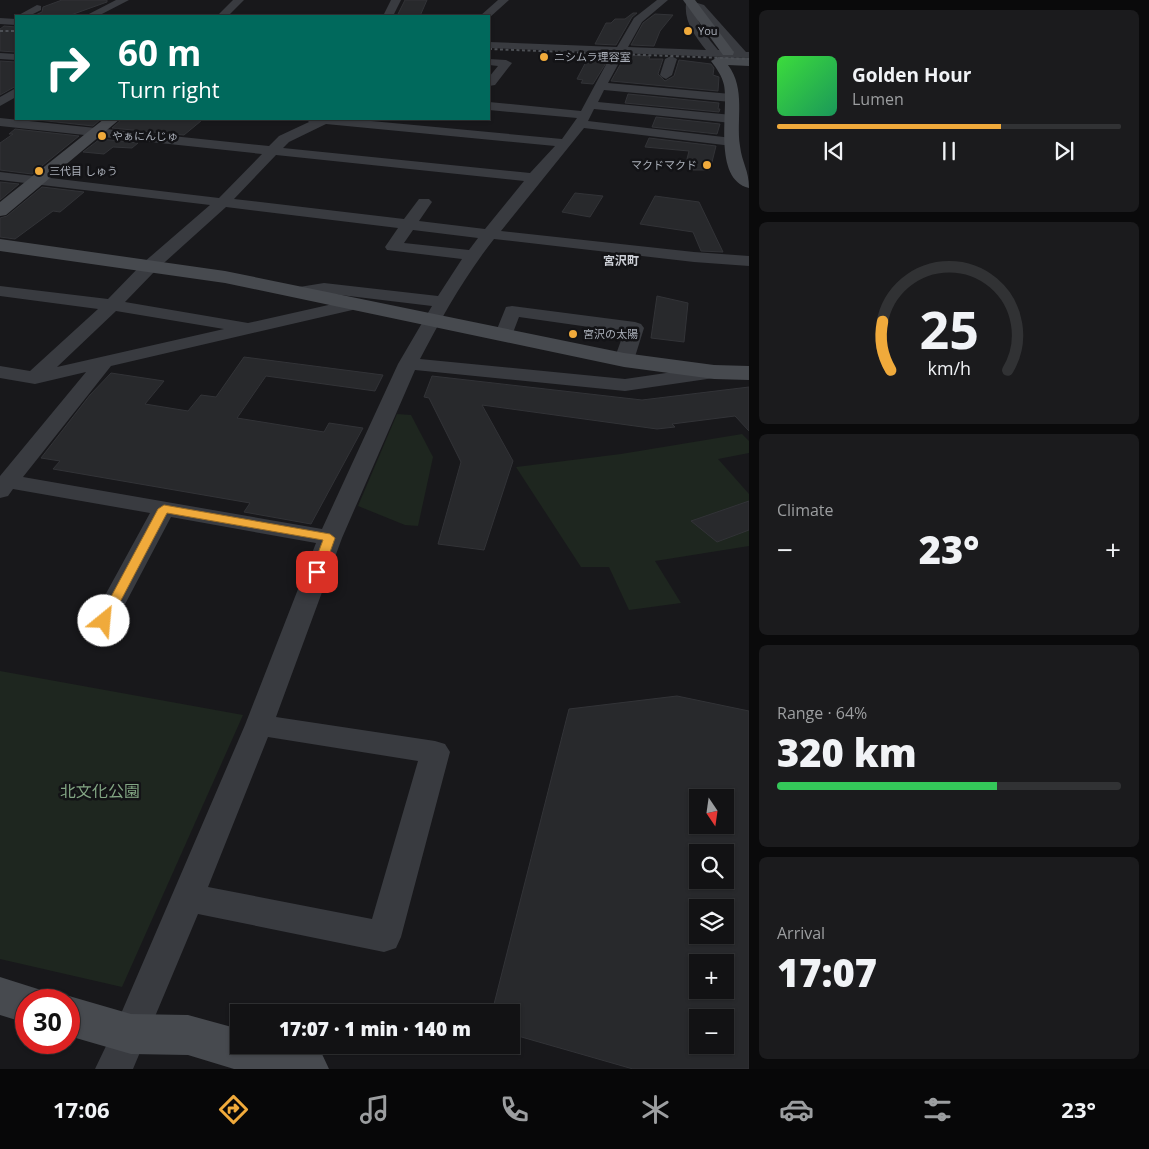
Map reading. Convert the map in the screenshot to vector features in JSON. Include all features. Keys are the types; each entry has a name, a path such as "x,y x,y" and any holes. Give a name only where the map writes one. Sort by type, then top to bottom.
{"street":[{"path":"92,15 122,0"},
{"path":"223,15 239,0"},
{"path":"388,15 396,0"},
{"path":"487,15 495,10 504,0"},
{"path":"122,1052 259,725 330,538 408,364 473,255 534,178 576,131 638,20 663,0"},
{"path":"689,5 720,55 730,78 732,119 738,152 739,172 749,183"},
{"path":"689,5 700,7 745,62"},
{"path":"25,15 37,8"},
{"path":"0,21 15,20"},
{"path":"490,45 619,53 671,59 720,55"},
{"path":"490,52 720,55 745,62"},
{"path":"0,56 15,57"},
{"path":"666,75 671,59"},
{"path":"490,62 506,63 490,82"},
{"path":"0,85 15,87"},
{"path":"0,102 15,93"},
{"path":"490,106 588,107 732,98"},
{"path":"588,107 732,119"},
{"path":"588,107 738,152"},
{"path":"0,211 112,120"},
{"path":"34,378 112,305 149,267 223,202 284,140 319,120"},
{"path":"331,120 565,143"},
{"path":"0,122 534,178"},
{"path":"0,176 488,234 694,257 749,261"},
{"path":"424,202 393,247 473,255"},
{"path":"0,245 225,277 355,304 438,311"},
{"path":"299,292 324,288 438,311 504,334 624,360 714,372 749,373"},
{"path":"2,293 112,305 253,327"},
{"path":"0,386 355,304"},
{"path":"504,334 512,311 635,328 624,360"},
{"path":"3,486 104,362"},
{"path":"408,364 625,385 714,372"},
{"path":"0,372 34,378"},
{"path":"3,486 164,509 330,538"},
{"path":"104,621 164,509"},
{"path":"188,897 384,936 434,752 259,725"},
{"path":"0,996 15,1001"},
{"path":"80,1023 122,1052 188,1035 306,1069"}],"green space":[{"path":"397,414 411,415 433,457 418,526 405,525 358,506"},
{"path":"742,434 749,441 749,453 718,459 749,494 749,546 655,561 681,603 629,610 609,567 581,567 516,467 621,454"},
{"name":"北文化公園","path":"0,671 243,715 122,987 0,959"}],"building":[{"path":"62,0 107,0 107,2 71,15 35,15 42,12 43,7"},
{"path":"405,0 427,0 420,15 398,15"},
{"path":"633,13 637,13 632,17 616,45 595,44 606,23 611,23 615,19 625,19"},
{"path":"655,14 673,15 660,31 654,46 631,45 643,23"},
{"path":"4,26 15,27 15,52 0,51 0,29"},
{"path":"590,54 611,55 593,84 581,83 583,80 577,79"},
{"path":"622,55 650,56 649,59 663,59 658,74 665,81 674,76 679,60 711,64 714,68 713,75 719,77 718,91 611,81 624,58"},
{"path":"0,61 15,62 15,87 0,95"},
{"path":"628,94 719,103 718,109 720,109 719,112 625,103"},
{"path":"656,117 720,124 717,134 652,127"},
{"path":"38,120 100,120 93,126"},
{"path":"121,120 201,121 184,135 112,128"},
{"path":"15,129 79,136 32,174 0,170 0,143 13,134 9,134"},
{"path":"649,138 716,146 710,170 690,170 687,159 689,151 645,147"},
{"path":"100,139 138,143 132,148 113,147 104,154 83,152"},
{"path":"0,182 19,184 0,200"},
{"path":"42,187 84,192 60,212 53,211 15,239 0,237 0,218 7,216"},
{"path":"575,193 603,196 590,217 562,212"},
{"path":"655,196 699,202 723,252 701,251 693,232 640,224"},
{"path":"657,296 688,303 684,342 651,338"},
{"path":"244,357 383,375 375,391 266,376 237,418 324,432 329,423 363,428 311,524 244,512 250,503 53,469 60,461 41,458 90,395 111,373 164,381 145,404 188,411 201,395 216,397"},
{"path":"432,376 642,400 749,387 749,431 735,416 672,424 675,427 657,429 482,405 513,461 484,550 438,544 461,462 429,398 424,397"},
{"path":"749,501 749,530 717,542 691,521"},
{"path":"677,696 749,711 749,1069 633,1069 520,1037 520,1004 494,1004 569,709"}],"railway":[{"path":"0,31 15,31"},
{"path":"490,49 749,59"}],"place":[{"name":"You","path":"688,31"},
{"name":"ニシムラ理容室","path":"544,57"},
{"name":"やぁにんじゅ","path":"102,136"},
{"name":"マクドマクド","path":"707,165"},
{"name":"三代目 しゅう","path":"39,171"},
{"name":"宮沢の太陽","path":"573,334"}],"district":[{"name":"宮沢町","path":"621,261"}],"route":[{"path":"104,621 164,509 330,538 317,572"}]}
